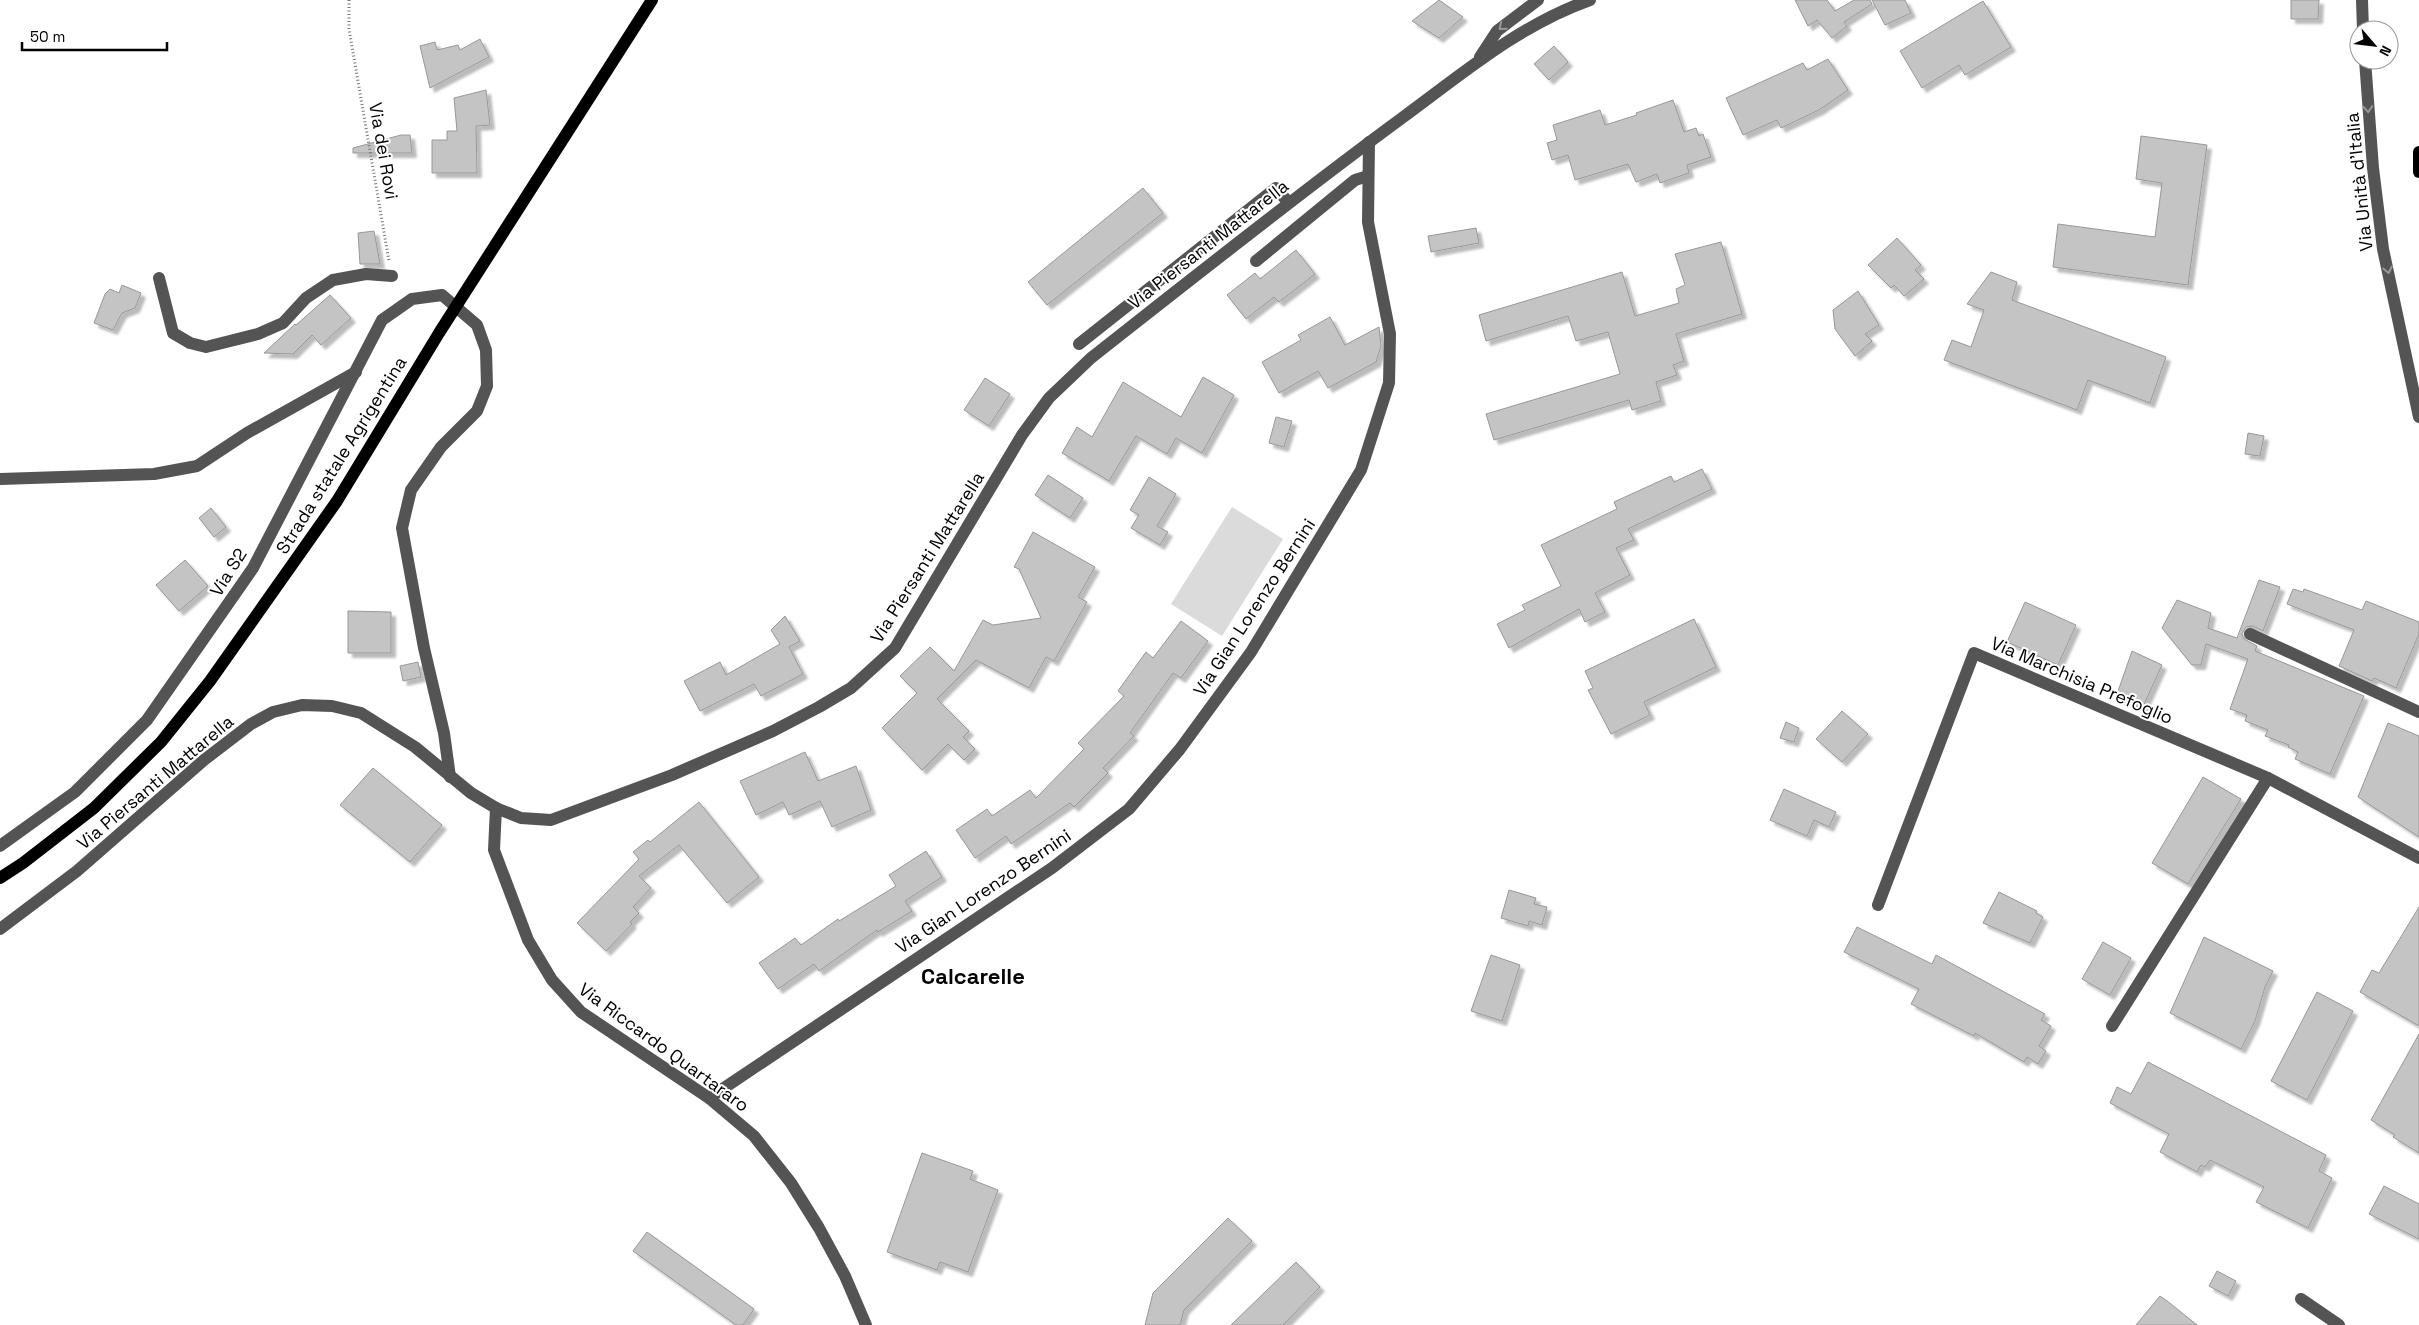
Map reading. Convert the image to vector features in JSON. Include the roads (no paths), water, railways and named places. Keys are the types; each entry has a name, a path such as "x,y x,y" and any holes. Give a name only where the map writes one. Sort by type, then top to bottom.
{"main road":[{"name":"Strada statale Agrigentina","path":"0,878 23,863 94,808 161,742 210,681 337,501 439,333 652,0"},
{"path":"2419,152 2419,172"}],"street":[{"path":"1475,64 1497,31 1538,0"},
{"name":"Via Piersanti Mattarella","path":"0,929 77,870 204,760 251,724 273,712 302,705 332,706 360,713 415,747 471,793 496,808 521,818 551,820 710,759 774,731 819,708 851,688 884,659 903,636 1022,435 1049,398 1091,358 1288,202 1475,64 1539,22 1590,0"},
{"path":"2362,20 2364,0"},
{"name":"Via Unità d'Italia","path":"2366,70 2373,168 2383,249 2419,417"},
{"name":"Via Gian Lorenzo Bernini","path":"709,1098 1052,868 1129,808 1180,749 1251,652 1362,470 1389,383 1390,334 1370,236 1369,142"},
{"path":"1256,260 1355,180 1368,176"},
{"path":"1079,344 1276,188 1288,202"},
{"path":"1189,257 1200,272"},
{"path":"159,278 173,334 190,343 206,347 258,334 283,323 306,298 333,280 366,274 392,276"},
{"name":"Via S2","path":"0,846 75,792 147,720 253,568 382,320 412,299 442,295 477,325 486,350 487,386 477,411 441,448 410,490 402,528 424,648 444,733 450,777"},
{"path":"0,480 154,474 197,466 247,433 356,372"},
{"path":"2250,634 2419,712"},
{"name":"Via Marchisia Prefoglio","path":"1878,905 1974,653 2268,778 2419,858"},
{"path":"2112,1026 2268,778"},
{"name":"Via Riccardo Quartararo","path":"496,808 494,850 528,940 552,980 581,1012 709,1098 754,1136 791,1183 845,1276 866,1325"},
{"path":"2301,1298 2339,1325"}],"district":[{"name":"Calcarelle","path":"973,976"}]}
